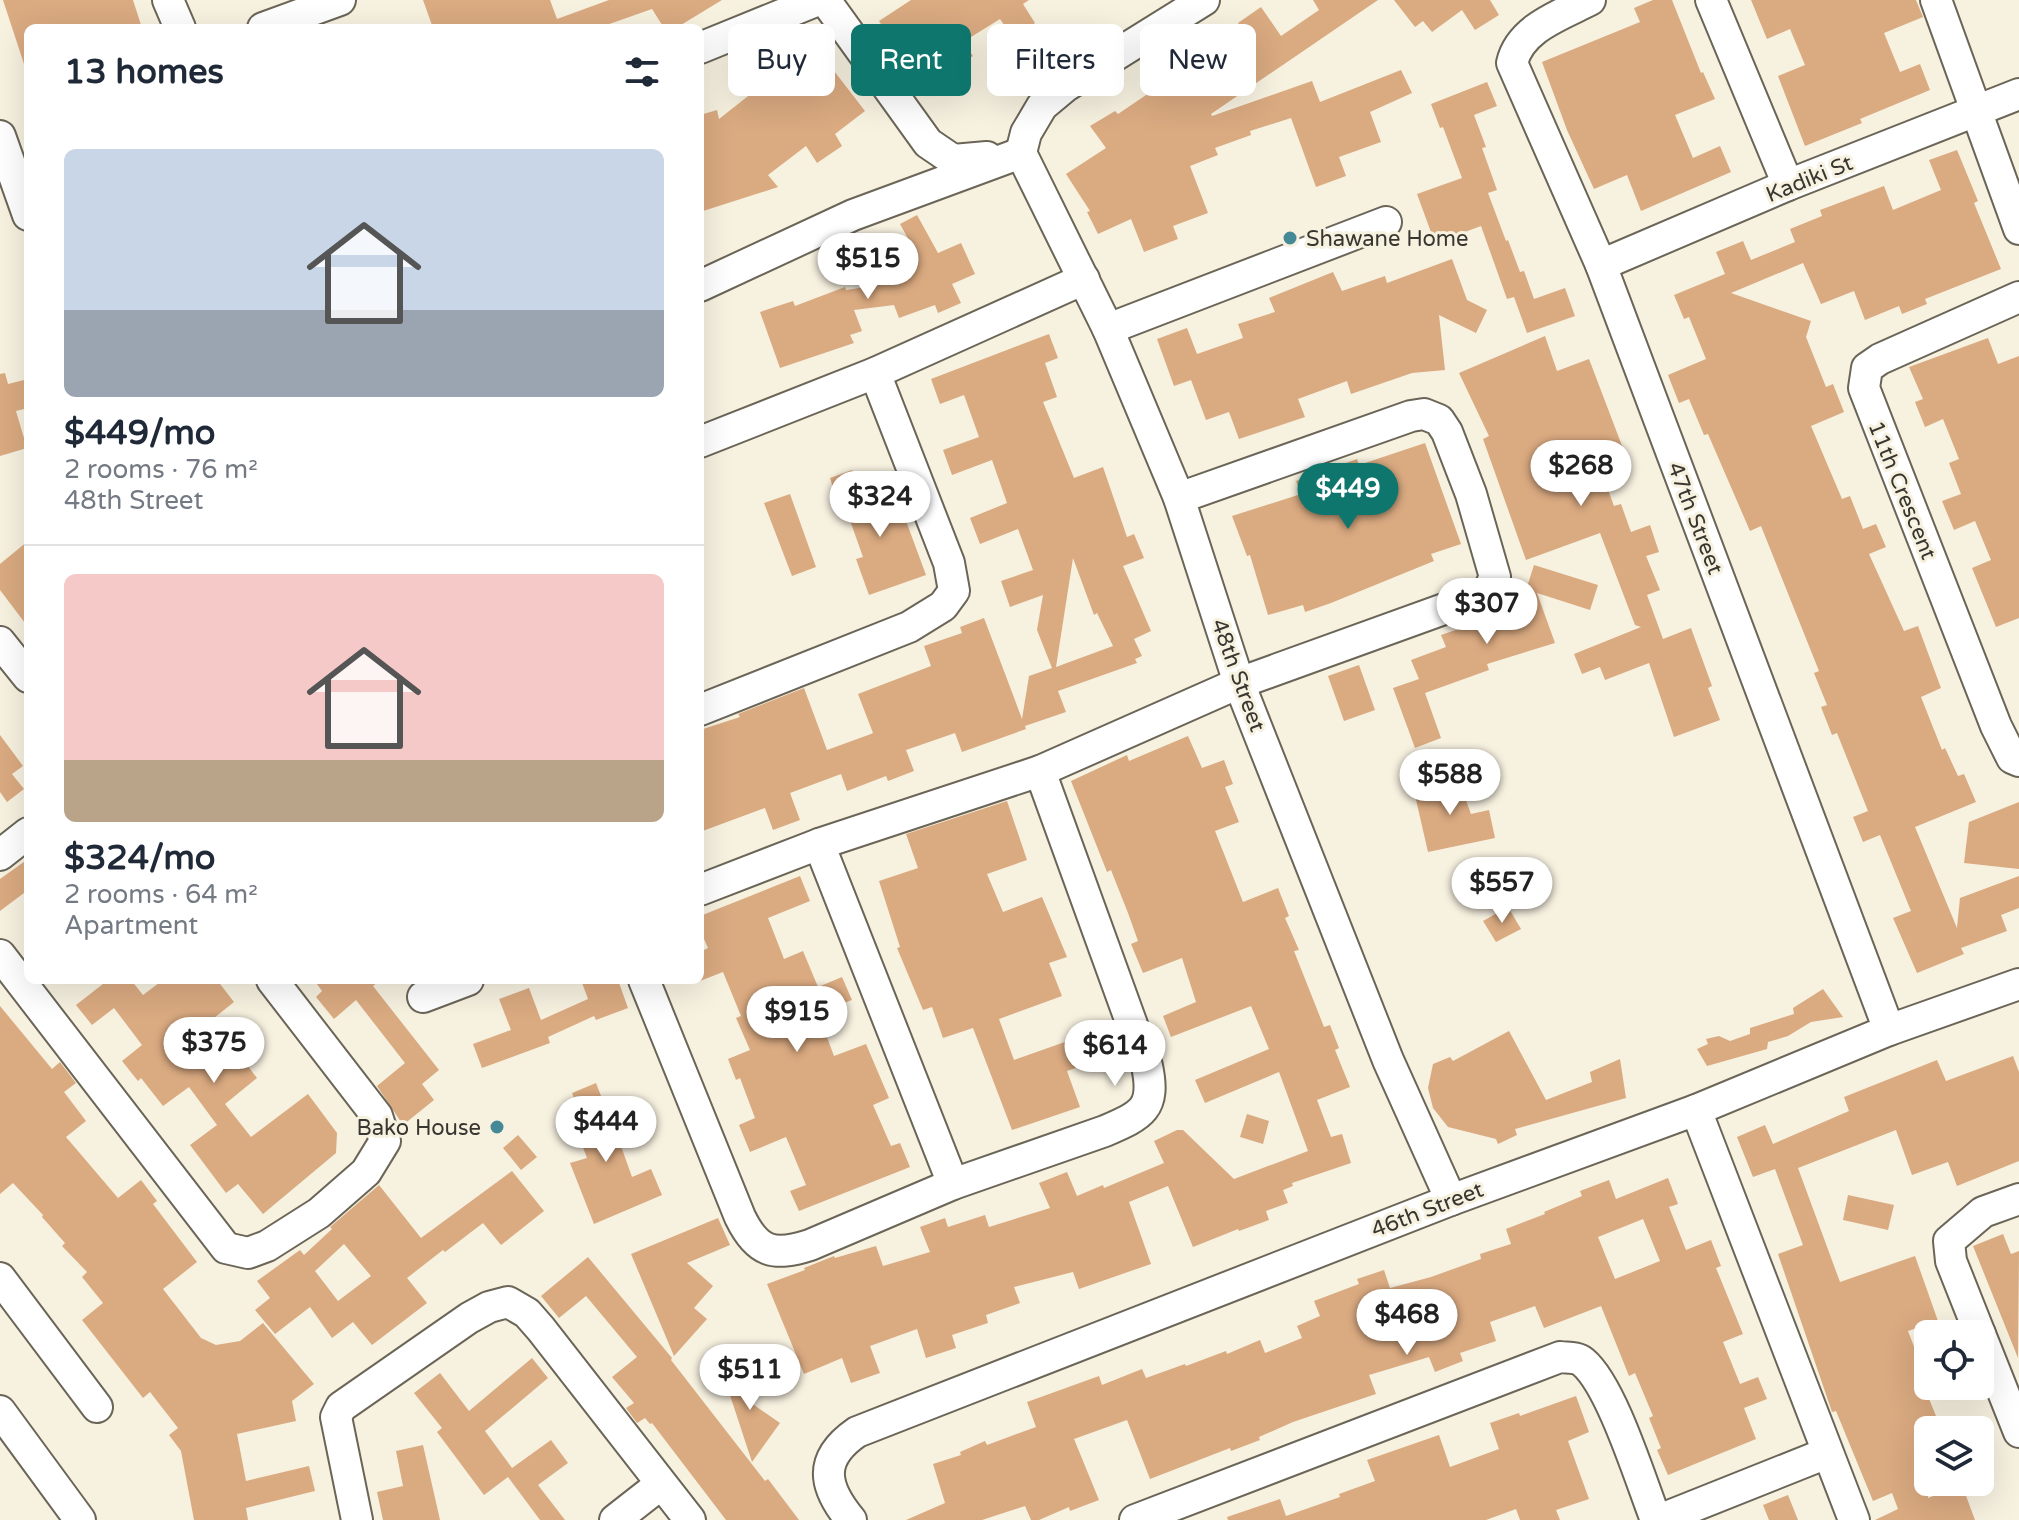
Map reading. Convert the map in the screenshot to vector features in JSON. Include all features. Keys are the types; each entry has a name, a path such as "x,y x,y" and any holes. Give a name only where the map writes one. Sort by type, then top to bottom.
{"street":[{"path":"168,0 178,24"},
{"path":"274,24 340,0"},
{"path":"704,46 818,0"},
{"path":"825,0 928,143 953,160 1021,153"},
{"path":"1021,153 1026,133 1042,106 1204,0"},
{"name":"47th Street","path":"1590,0 1540,26 1523,39 1515,49 1512,63 1601,265 1889,1030"},
{"path":"1711,0 1788,185"},
{"path":"1936,0 2019,229"},
{"name":"Kadiki St","path":"1601,265 1788,185 2019,94"},
{"path":"0,136 24,204"},
{"path":"704,284 853,215 1021,153"},
{"name":"48th Street","path":"1021,153 1108,329 1179,498 1239,683 1388,1060 1451,1200"},
{"path":"1108,329 1386,222"},
{"path":"704,440 875,373 1084,279"},
{"name":"11th Crescent","path":"2019,297 1880,359 1867,368 1864,388 2005,748 2012,758 2019,761"},
{"path":"704,708 909,627 943,606 954,591 949,563 875,373"},
{"path":"704,888 819,844 1040,771 1239,683 1480,596 1489,589 1495,577 1471,494 1447,432 1439,420 1424,414 1179,498"},
{"path":"0,642 24,672"},
{"path":"646,984 751,1239 771,1251 790,1252 953,1184 1129,1121 1145,1108 1152,1091 1147,1066 1040,771"},
{"path":"0,855 24,836"},
{"path":"819,844 953,1184"},
{"path":"0,955 226,1248 248,1253 267,1246 319,1213 366,1172 385,1141 377,1116 275,984"},
{"path":"423,997 457,984"},
{"name":"46th Street","path":"851,1520 829,1485 830,1462 839,1444 857,1432 1451,1200 1696,1110 1889,1030 2019,984"},
{"path":"1696,1110 1854,1520"},
{"path":"1974,1320 1951,1261 1949,1241 1983,1212 2019,1199"},
{"path":"0,1278 97,1407"},
{"path":"357,1520 336,1417 341,1407 469,1318 489,1307 508,1302 527,1313 541,1329 690,1520"},
{"path":"1137,1520 1560,1357 1580,1359 1597,1376 1657,1520 1827,1453"},
{"path":"1994,1362 2014,1402 2019,1432"},
{"path":"0,1411 80,1520"},
{"path":"615,1520 661,1484"}],"building":[{"path":"3,0 133,0 141,24 24,24 24,64"},
{"path":"423,0 550,0 557,19 609,0 722,0 683,24 661,24 652,9 609,24 432,24"},
{"path":"911,0 1029,0 1023,4 1035,23 1003,24 1000,19 987,24 971,37 971,24 881,24 879,21"},
{"path":"1313,0 1378,0 1256,83 1256,24 1238,23 1261,7 1281,36 1319,10"},
{"path":"1394,0 1490,0 1499,15 1475,30 1462,10 1432,32 1423,21 1415,27"},
{"path":"1653,0 1672,0 1701,73 1715,99 1675,115 1693,158 1720,146 1731,172 1641,211 1627,175 1594,189 1567,130 1542,62 1640,22 1634,8"},
{"path":"1751,0 1916,0 1923,17 1884,33 1900,72 1920,64 1930,90 1805,146 1778,76 1805,65 1790,29 1767,39"},
{"path":"1401,70 1412,93 1370,112 1381,142 1339,157 1346,176 1316,187 1291,118 1250,131 1251,135 1215,148 1218,155 1190,166 1208,213 1173,226 1178,239 1144,252 1131,219 1098,234 1087,212 1090,211 1066,174 1106,148 1090,126 1115,111 1118,114 1145,96 1237,96 1212,116 1312,81 1320,102"},
{"path":"835,72 865,111 835,134 842,146 817,163 806,146 768,175 778,187 704,211 704,114 717,110 719,119 748,96 835,96"},
{"path":"1487,82 1497,106 1474,115 1497,190 1488,193 1506,241 1520,272 1524,271 1534,299 1565,288 1575,316 1527,333 1514,297 1507,299 1481,226 1435,243 1417,194 1462,178 1431,104"},
{"path":"1957,150 1978,201 1974,203 2001,269 1925,299 1927,304 1902,314 1899,306 1865,320 1854,291 1821,304 1803,263 1731,293 1811,321 1806,337 1826,387 1833,384 1844,412 1811,426 1842,499 1850,496 1863,529 1876,524 1886,547 1869,554 1904,631 1918,626 1941,688 1921,697 1942,750 1945,748 1958,776 1964,774 1976,802 1915,827 1957,928 1960,898 2019,876 2019,908 2001,915 2007,931 1961,948 1964,954 1917,973 1893,918 1911,911 1880,835 1863,842 1853,817 1868,811 1837,733 1832,735 1821,707 1827,705 1814,673 1819,671 1761,526 1750,531 1708,434 1704,435 1689,399 1679,403 1668,375 1706,359 1689,317 1684,319 1674,295 1725,274 1716,252 1743,241 1751,260 1795,242 1790,229 1822,216 1820,210 1884,186 1893,210 1941,190 1929,160"},
{"path":"917,215 938,253 961,243 975,274 952,284 961,303 938,313 935,305 899,318 894,305 854,310 862,331 850,335 854,343 780,368 760,312 793,301 795,306 845,287 846,290 886,284 882,274 915,262 912,254 916,253 900,224"},
{"path":"1452,259 1467,300 1487,310 1476,333 1439,315 1445,370 1412,373 1351,394 1347,381 1298,399 1305,417 1239,439 1229,412 1206,420 1191,380 1174,386 1157,339 1187,328 1197,354 1243,338 1238,324 1275,312 1269,298 1333,272 1342,291 1385,276 1387,283"},
{"path":"1049,334 1058,358 1045,363 1057,397 1043,402 1074,478 1103,467 1127,537 1134,534 1144,558 1123,566 1151,631 1134,639 1142,656 1135,659 1137,663 1058,691 1066,712 1025,726 1026,729 962,752 955,733 906,750 914,771 888,781 886,776 847,791 841,774 790,793 800,820 773,830 765,808 704,831 704,729 740,717 738,714 804,688 827,750 871,734 858,694 931,666 924,646 962,633 960,627 984,618 1022,719 1029,676 1052,668 1037,630 1043,595 1010,607 1001,581 1033,570 1018,529 980,544 970,518 1007,503 992,460 952,475 943,450 979,437 964,395 940,404 931,379","holes":["1073,558 1094,615 1097,613 1113,646 1056,667"]},
{"path":"1545,336 1557,371 1589,359 1624,451 1597,460 1614,506 1621,504 1631,532 1650,525 1659,552 1646,556 1660,590 1647,595 1663,639 1691,628 1712,686 1708,688 1720,720 1674,737 1649,663 1605,680 1600,667 1582,674 1574,654 1641,627 1635,625 1600,533 1526,560 1483,439 1489,436 1459,373"},
{"path":"1988,338 1998,364 2019,356 2019,618 1996,627 1972,568 1991,560 1975,521 1954,530 1942,501 1961,494 1949,463 1959,459 1943,419 1925,427 1915,402 1923,399 1909,367"},
{"path":"5,373 8,384 24,380 24,409 16,411 24,449 0,456 0,374"},
{"path":"1425,443 1461,544 1431,554 1434,561 1331,603 1305,612 1303,605 1268,615 1250,555 1247,556 1232,516 1301,494 1296,481 1357,459 1359,465"},
{"path":"852,470 868,513 899,502 926,575 869,595 856,559 863,557 841,495 836,497 830,478"},
{"path":"790,494 816,567 792,576 764,503"},
{"path":"24,544 24,622 0,590 0,564"},
{"path":"1534,565 1598,585 1590,610 1537,593 1555,643 1487,664 1489,670 1425,693 1441,738 1415,748 1393,688 1419,679 1411,660 1446,647 1441,635 1479,622 1477,616 1533,592 1526,590"},
{"path":"1359,665 1375,710 1344,721 1328,676"},
{"path":"0,735 23,766 12,774 24,789 7,802 0,792"},
{"path":"1188,736 1202,768 1224,760 1233,784 1225,787 1239,822 1215,831 1243,902 1278,888 1289,916 1285,918 1299,950 1294,951 1324,1027 1330,1025 1339,1048 1335,1050 1350,1087 1317,1100 1331,1137 1342,1134 1351,1163 1292,1183 1293,1186 1283,1190 1288,1203 1266,1211 1269,1220 1193,1247 1168,1186 1129,1202 1151,1264 1079,1289 1073,1272 1014,1287 1020,1303 986,1315 988,1323 952,1335 956,1348 926,1358 917,1329 870,1346 880,1373 851,1383 842,1358 804,1374 767,1284 834,1256 876,1246 883,1266 930,1252 920,1227 945,1218 948,1227 985,1215 989,1227 1050,1208 1039,1183 1067,1172 1077,1196 1103,1185 1104,1188 1164,1163 1154,1141 1177,1130 1183,1130 1234,1179 1308,1151 1279,1072 1205,1103 1195,1080 1269,1049 1251,1006 1171,1037 1163,1016 1196,1002 1182,958 1143,973 1131,944 1138,941 1128,913 1111,870 1107,872 1071,781 1127,755 1129,761"},
{"path":"1457,776 1471,814 1489,810 1495,838 1428,852 1414,791"},
{"path":"1007,801 1027,860 987,874 1003,912 1042,897 1067,957 1049,963 1062,996 999,1019 1014,1060 1096,1031 1105,1058 1067,1071 1080,1107 1012,1130 973,1028 943,1038 932,1007 923,1010 897,948 900,947 879,881 918,868 906,834"},
{"path":"2019,802 2019,869 1964,863 1969,822"},
{"path":"24,862 24,893 0,911 0,879"},
{"path":"800,876 810,901 768,918 784,959 803,951 818,987 842,977 852,1000 818,1013 834,1056 866,1044 889,1098 873,1105 891,1146 900,1143 910,1167 799,1211 790,1191 806,1185 786,1137 750,1152 739,1125 755,1118 740,1078 736,1080 728,1059 750,1050 736,1018 741,1016 723,972 704,979 704,950 708,948 704,939 704,914"},
{"path":"1508,907 1521,929 1496,942 1483,921"},
{"path":"103,984 134,984 143,995 158,984 220,984 234,1002 214,1018 257,1078 225,1104 251,1137 308,1094 337,1133 336,1153 263,1214 238,1184 226,1193 190,1145 217,1125 189,1087 163,1106 141,1078 138,1081 122,1061 142,1045 114,1008 92,1025 76,1005"},
{"path":"317,984 375,984 373,986 439,1070 422,1084 434,1100 403,1125 377,1086 405,1063 356,1000 334,1019 316,997 322,991"},
{"path":"582,984 619,984 628,1008 596,1020 594,1016 548,1037 550,1043 482,1068 473,1044 511,1030 499,999 529,988 541,1020 588,999"},
{"path":"1823,989 1843,1017 1811,1022 1788,1036 1768,1042 1767,1049 1707,1066 1697,1049 1708,1044 1706,1039 1719,1036 1730,1041 1750,1034 1750,1028 1794,1014 1793,1008"},
{"path":"0,1006 52,1069 60,1062 76,1083 64,1092 86,1121 66,1137 118,1198 141,1180 157,1201 153,1204 197,1262 163,1289 201,1338 216,1345 240,1341 263,1323 314,1384 292,1401 296,1421 237,1434 246,1481 309,1466 315,1491 246,1508 248,1520 194,1520 181,1451 169,1435 178,1428 150,1392 143,1398 82,1320 103,1303 82,1277 87,1272 62,1246 65,1243 43,1215 13,1183 0,1194"},
{"path":"1509,1031 1546,1100 1592,1082 1590,1072 1620,1059 1626,1098 1515,1129 1517,1135 1498,1144 1496,1139 1448,1127 1433,1108 1428,1088 1433,1064 1450,1057 1453,1061"},
{"path":"2013,1056 2019,1072 2019,1161 1957,1186 1948,1162 1912,1175 1896,1130 1798,1168 1840,1282 1915,1256 1938,1320 1914,1320 1914,1329 1908,1331 1914,1346 1914,1400 1930,1400 1936,1416 1914,1416 1914,1496 1966,1496 1975,1520 1875,1520 1898,1509 1892,1493 1873,1501 1836,1411 1832,1412 1778,1254 1803,1245 1775,1169 1753,1177 1737,1137 1765,1125 1773,1144 1849,1111 1844,1097 1937,1060 1946,1081"},
{"path":"596,1083 603,1101 600,1103 632,1177 651,1169 662,1195 594,1224 570,1163 587,1158 575,1126 584,1122 572,1093"},
{"path":"1247,1114 1269,1121 1263,1144 1240,1137"},
{"path":"518,1135 537,1157 521,1170 503,1148"},
{"path":"512,1171 544,1211 501,1245 483,1223 407,1278 427,1303 372,1345 353,1322 332,1338 310,1307 275,1334 255,1310 270,1298 257,1281 300,1250 304,1255 332,1229 330,1227 379,1185 421,1238","holes":["344,1244 371,1276 338,1301 315,1271"]},
{"path":"1668,1178 1678,1204 1669,1207 1686,1250 1711,1240 1721,1266 1716,1268 1743,1334 1723,1342 1740,1384 1758,1377 1767,1399 1744,1408 1756,1439 1668,1475 1657,1450 1661,1448 1649,1418 1653,1416 1635,1373 1629,1376 1601,1306 1544,1328 1535,1306 1490,1322 1496,1341 1460,1353 1463,1361 1435,1372 1429,1357 1369,1375 1376,1394 1293,1422 1259,1437 1260,1440 1231,1451 1230,1448 1150,1479 1127,1420 1074,1439 1099,1500 1070,1511 1069,1507 1039,1520 1031,1520 1025,1506 982,1520 906,1520 945,1503 933,1464 961,1455 960,1452 985,1441 987,1445 1036,1427 1027,1402 1099,1376 1102,1385 1142,1369 1146,1378 1226,1351 1227,1354 1260,1340 1265,1353 1302,1338 1297,1326 1320,1316 1314,1301 1359,1284 1357,1279 1384,1270 1390,1288 1481,1259 1480,1254 1511,1244 1506,1229 1545,1214 1582,1196 1580,1191 1609,1180 1616,1199","holes":["1643,1219 1660,1261 1615,1279 1598,1237"]},
{"path":"1848,1195 1894,1205 1888,1230 1843,1220"},
{"path":"718,1218 730,1245 687,1263 713,1286 694,1308 707,1319 674,1356 631,1254"},
{"path":"2003,1234 2011,1254 2019,1251 2018,1358 1973,1246"},
{"path":"588,1257 799,1520 726,1520 652,1423 645,1418 637,1423 626,1408 634,1403 612,1377 637,1357 586,1296 559,1318 541,1296"},
{"path":"532,1358 548,1378 485,1431 512,1468 551,1440 568,1463 538,1485 565,1520 540,1520 508,1477 484,1495 437,1432 442,1428 414,1393 440,1373 469,1411"},
{"path":"751,1368 758,1390 741,1396 780,1423 752,1462 724,1377"},
{"path":"1576,1396 1589,1432 1568,1441 1589,1499 1556,1510 1560,1520 1520,1520 1516,1509 1486,1520 1228,1520 1227,1517 1280,1499 1286,1516 1340,1497 1339,1494 1375,1481 1367,1460 1439,1435 1450,1467 1499,1449 1490,1423"},
{"path":"423,1445 440,1520 383,1520 377,1492 403,1486 396,1451"},
{"path":"1788,1495 1798,1520 1769,1520 1763,1505"}],"place":[{"name":"Shawane Home","path":"1290,238"},
{"name":"Bako House","path":"497,1127"}]}
